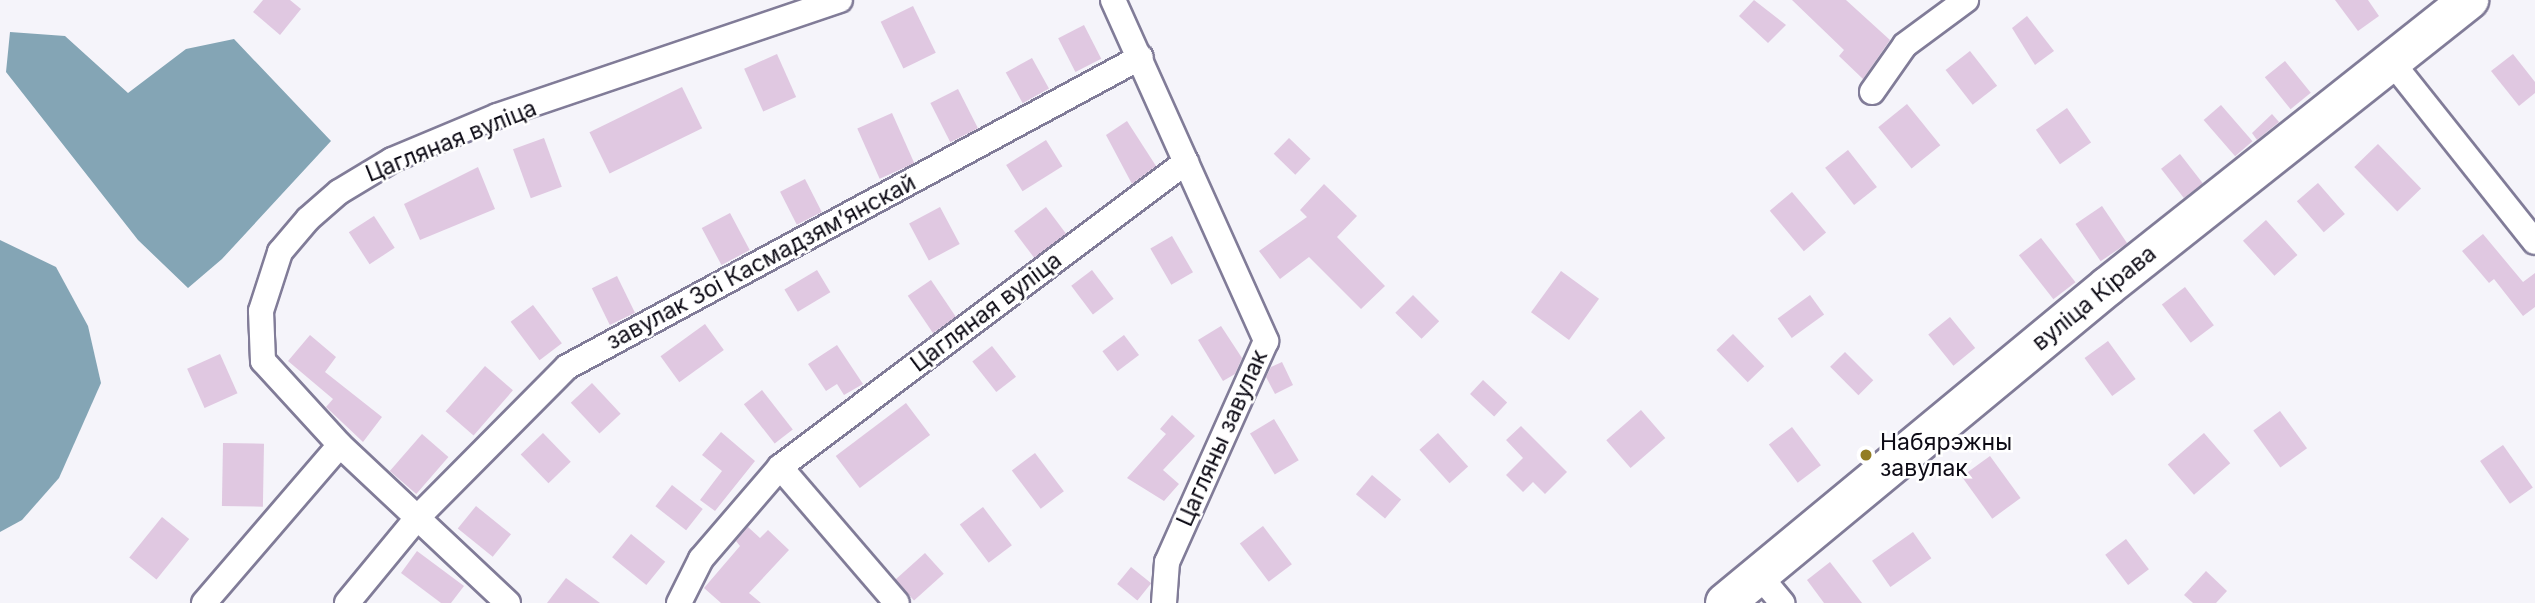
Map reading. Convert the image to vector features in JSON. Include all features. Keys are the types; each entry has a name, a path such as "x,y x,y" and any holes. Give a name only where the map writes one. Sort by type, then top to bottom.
{"main road":[{"name":"вуліца Кірава","path":"1725,603 2118,277 2469,0"}],"street":[{"name":"Цагляная вуліца","path":"418,517 340,445 263,361 261,311 269,278 280,252 308,219 362,176 497,116 840,0"},
{"path":"1113,0 1141,57 1186,162"},
{"path":"1872,92 1905,45 1966,0"},
{"name":"завулак Зоі Касмадзямʼянскай","path":"347,603 418,517 567,367 1141,57"},
{"path":"2391,61 2535,242"},
{"name":"Цагляная вуліца","path":"679,603 701,559 780,467 1186,162"},
{"name":"Цагляны завулак","path":"1164,603 1167,562 1266,341 1186,162"},
{"path":"204,603 340,445"},
{"path":"780,467 897,603"},
{"path":"418,517 508,603"},
{"path":"1758,574 1782,603"}],"water":[{"path":"10,32 65,36 128,93 186,49 234,39 331,141 222,259 188,288 138,240 6,72"},
{"path":"0,240 56,267 88,326 101,383 59,478 22,520 0,532"}],"building":[{"path":"263,0 290,0 301,9 280,35 253,12"},
{"path":"1754,0 1786,25 1768,43 1739,16"},
{"path":"1792,0 1846,0 1890,40 1863,79 1839,56 1844,50"},
{"path":"2335,0 2368,0 2379,16 2358,31"},
{"path":"913,6 936,53 903,69 881,22"},
{"path":"2027,16 2054,51 2035,65 2012,28"},
{"path":"1084,25 1101,59 1075,72 1058,38"},
{"path":"1970,51 1997,86 1973,105 1946,70"},
{"path":"777,54 796,97 763,112 744,69"},
{"path":"2513,54 2535,82 2535,93 2519,106 2491,71"},
{"path":"1032,58 1049,89 1023,103 1006,73"},
{"path":"2285,61 2311,93 2291,109 2265,77"},
{"path":"682,87 702,128 610,173 589,132"},
{"path":"958,89 978,128 950,142 930,103"},
{"path":"1907,104 1940,145 1912,168 1878,127"},
{"path":"2221,105 2252,141 2235,156 2204,120"},
{"path":"2067,108 2091,142 2060,164 2036,130"},
{"path":"892,113 914,163 880,179 857,128"},
{"path":"2272,114 2279,122 2257,140 2252,133"},
{"path":"1127,121 1156,166 1132,184 1106,135"},
{"path":"544,138 562,187 531,198 513,149"},
{"path":"1289,138 1311,159 1295,175 1274,154"},
{"path":"1046,140 1062,166 1023,191 1006,165"},
{"path":"2378,144 2421,189 2397,212 2354,167"},
{"path":"1848,150 1877,187 1854,205 1825,168"},
{"path":"2180,154 2203,183 2184,198 2161,169"},
{"path":"478,167 495,209 420,240 404,204"},
{"path":"805,179 822,212 797,225 780,192"},
{"path":"2318,183 2345,214 2324,232 2297,201"},
{"path":"1324,184 1357,216 1337,237 1385,286 1361,309 1309,257 1280,279 1259,251 1307,217 1300,210"},
{"path":"1792,192 1826,233 1804,251 1770,211"},
{"path":"2102,206 2127,243 2101,261 2075,224"},
{"path":"940,207 960,244 929,261 909,223"},
{"path":"1046,207 1066,234 1035,258 1014,231"},
{"path":"730,213 750,250 721,265 702,228"},
{"path":"374,216 395,248 370,264 349,232"},
{"path":"2266,220 2297,255 2274,276 2243,241"},
{"path":"2483,234 2523,282 2535,273 2535,307 2523,316 2494,279 2489,283 2462,251"},
{"path":"1172,236 1193,272 1171,285 1150,249"},
{"path":"2041,238 2075,282 2053,299 2019,255"},
{"path":"817,270 830,292 798,312 784,290"},
{"path":"1092,270 1114,299 1093,314 1071,286"},
{"path":"1561,271 1599,299 1569,340 1531,312"},
{"path":"617,276 635,313 610,325 592,288"},
{"path":"931,280 956,317 933,333 908,296"},
{"path":"2185,287 2214,325 2191,343 2162,304"},
{"path":"1413,295 1439,321 1421,339 1395,313"},
{"path":"1810,295 1824,314 1792,338 1778,319"},
{"path":"533,305 562,343 540,360 511,322"},
{"path":"1950,317 1975,348 1953,366 1928,335"},
{"path":"705,324 724,350 679,382 661,356"},
{"path":"1221,326 1242,358 1235,374 1223,381 1198,340"},
{"path":"1733,334 1764,366 1748,382 1716,350"},
{"path":"310,335 336,357 325,372 382,417 363,442 326,407 333,399 288,361"},
{"path":"1124,335 1139,355 1117,371 1102,351"},
{"path":"2108,341 2136,379 2112,396 2085,358"},
{"path":"837,345 863,384 844,395 837,384 826,391 808,364"},
{"path":"992,346 1016,377 996,392 972,361"},
{"path":"1845,352 1873,380 1858,395 1830,367"},
{"path":"220,354 237,393 205,408 187,369"},
{"path":"1282,362 1293,385 1275,394 1266,377 1271,367"},
{"path":"485,366 513,390 474,436 446,411"},
{"path":"1483,380 1507,403 1494,416 1470,394"},
{"path":"592,383 621,414 599,433 571,403"},
{"path":"762,390 793,429 775,444 744,404"},
{"path":"906,403 930,435 860,488 836,456"},
{"path":"1641,410 1665,438 1631,468 1606,440"},
{"path":"2280,411 2307,448 2280,468 2253,430"},
{"path":"1172,415 1195,436 1163,470 1179,484 1164,501 1127,478 1166,434 1160,429"},
{"path":"1274,419 1299,460 1275,475 1250,433"},
{"path":"1521,426 1567,472 1545,494 1533,482 1523,492 1506,475 1523,458 1506,440"},
{"path":"1792,427 1821,465 1798,483 1769,444"},
{"path":"721,432 755,461 715,511 700,500 722,471 702,455"},
{"path":"543,433 571,462 548,483 521,455"},
{"path":"1438,433 1468,466 1450,483 1419,450"},
{"path":"2204,433 2230,463 2194,495 2168,464"},
{"path":"422,434 448,457 416,494 390,471"},
{"path":"223,443 264,444 263,507 222,506"},
{"path":"2503,445 2533,488 2510,504 2480,461"},
{"path":"1035,453 1064,491 1041,509 1012,470"},
{"path":"1990,456 2021,498 1992,519 1962,477"},
{"path":"1372,475 1401,499 1385,519 1356,494"},
{"path":"672,485 703,509 686,530 655,506"},
{"path":"476,506 511,534 493,557 458,529"},
{"path":"983,507 1012,545 989,563 960,524"},
{"path":"162,517 189,539 156,579 129,557"},
{"path":"1263,526 1292,564 1269,582 1240,543"},
{"path":"748,527 760,538 768,530 789,550 749,593 761,603 721,603 704,588 740,546 736,541"},
{"path":"1913,532 1931,558 1890,587 1872,561"},
{"path":"631,534 665,562 646,585 612,557"},
{"path":"2126,539 2149,569 2128,585 2105,555"},
{"path":"417,551 464,586 451,603 441,603 401,573"},
{"path":"925,553 944,574 914,601 895,580"},
{"path":"1830,562 1862,603 1824,603 1807,580"},
{"path":"1131,567 1151,583 1137,600 1117,584"},
{"path":"2206,571 2227,591 2216,603 2193,603 2184,595"},
{"path":"566,578 600,603 547,603"}],"place":[{"name":"Набярэжны завулак","path":"1866,455"}]}
